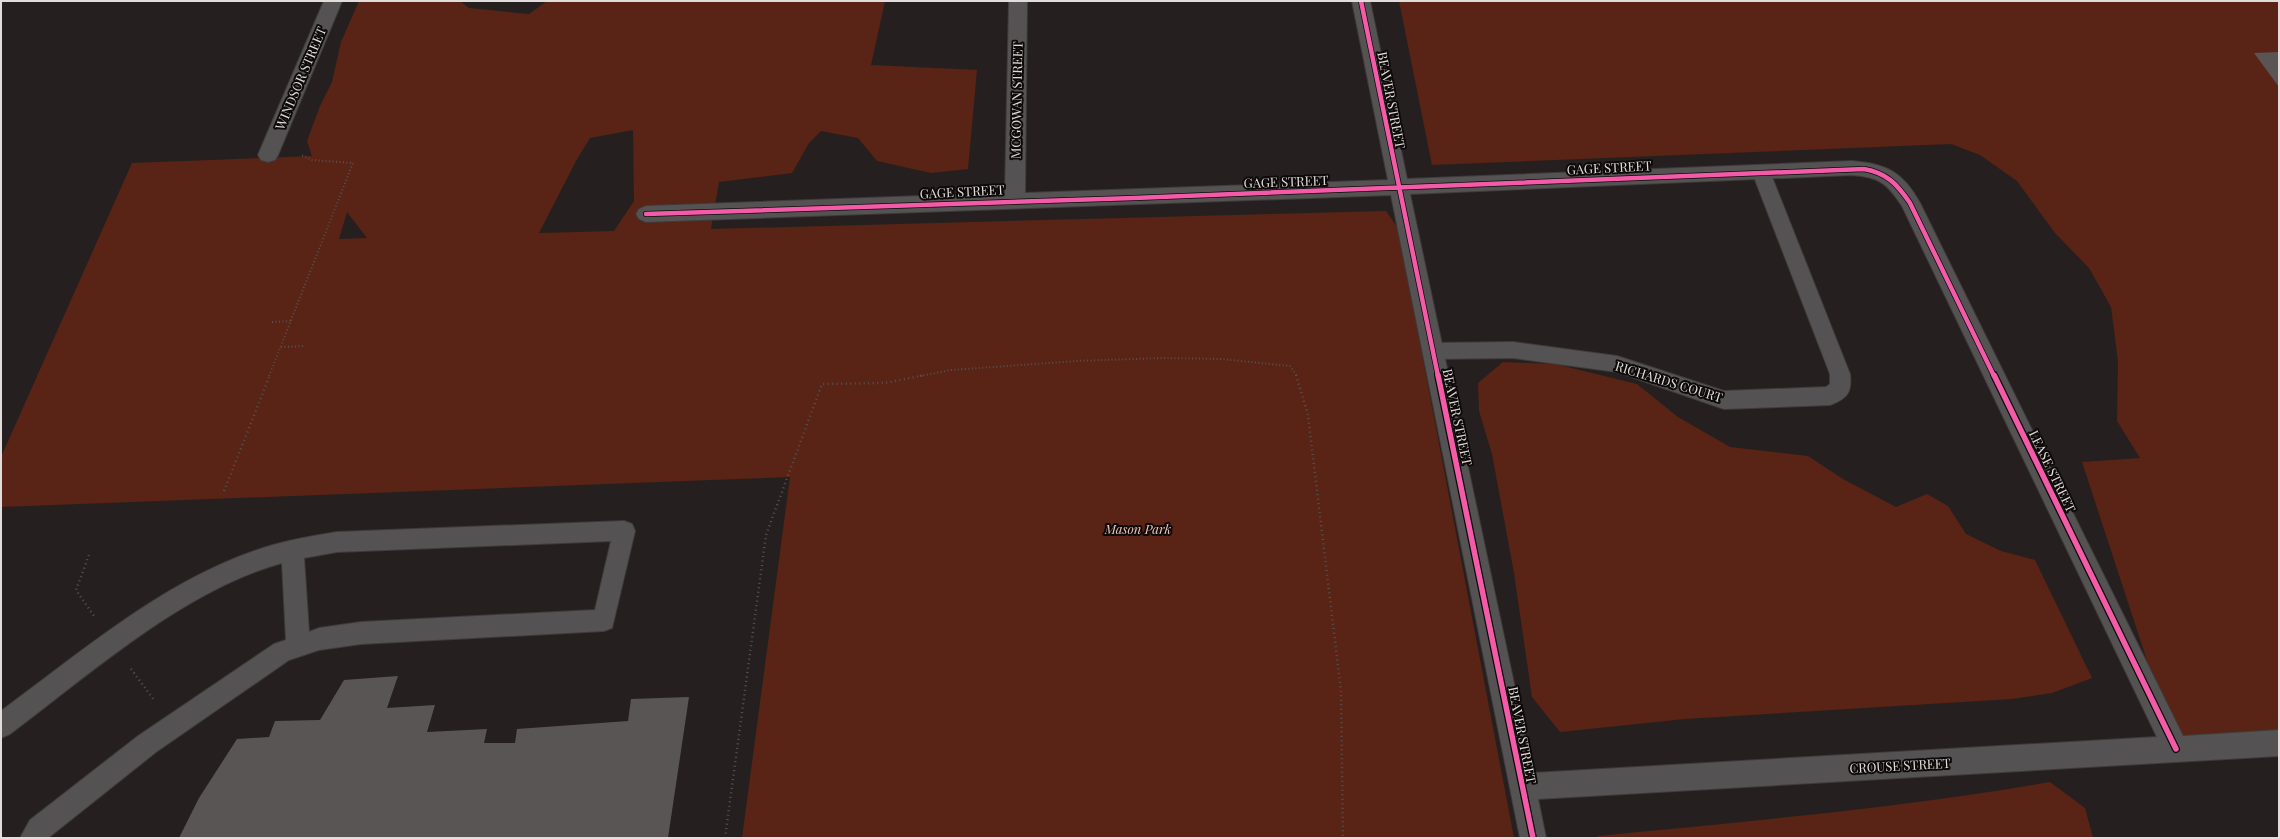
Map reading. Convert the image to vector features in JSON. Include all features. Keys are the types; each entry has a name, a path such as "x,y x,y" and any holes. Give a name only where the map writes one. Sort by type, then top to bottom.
{"street":[{"name":"WINDSOR STREET","path":"268,155 333,1"},
{"name":"MCGOWAN STREET","path":"1015,200 1018,1"},
{"name":"BEAVER STREET","path":"1361,1 1533,838"},
{"name":"GAGE STREET","path":"646,214 889,206 1015,200 1134,198 1852,168 1877,170 1897,182 1910,203"},
{"name":"LEASE STREET","path":"1910,203 2176,749"},
{"name":"CROUSE STREET","path":"1522,787 2279,743"}],"lane":[{"name":"RICHARDS COURT","path":"1433,351 1513,350 1617,364 1724,400 1830,396 1841,388 1840,374 1761,172"},
{"path":"1,726 145,619 201,584 264,558 292,550 337,542 624,531 604,620 361,633 319,639 282,652 147,744 62,809 39,829 33,838"},
{"path":"292,550 298,646"}],"path":[{"path":"224,491 353,162 312,160 301,155 268,155"},
{"path":"272,322 291,321"},
{"path":"281,347 305,346"},
{"path":"725,838 766,535 822,384 885,384 951,370 1076,360 1163,358 1221,359 1290,366 1299,379 1308,415 1341,691 1343,838"},
{"path":"76,590 89,555"}],"green space":[{"name":"Mason Park","path":"359,1 460,1 469,8 529,14 547,1 885,1 871,65 977,70 968,169 931,173 877,161 858,138 821,131 809,143 792,173 719,182 711,229 1386,211 1398,228 1514,838 742,838 790,477 1,507 1,457 132,163 312,156 307,141 320,106 332,82 341,42","holes":["633,130 634,201 614,231 539,233 576,161 590,138","347,212 367,238 339,239"]},
{"path":"1399,1 2279,1 2279,743 2176,749 2082,462 2140,458 2117,421 2118,361 2111,307 2089,268 2055,233 2017,181 1980,155 1951,144 1432,165"},
{"path":"1503,362 1555,364 1637,384 1678,417 1730,447 1808,456 1843,479 1896,507 1927,494 1948,506 1966,534 2001,551 2035,560 2092,678 2052,693 2012,699 1685,719 1560,732 1532,697 1514,573 1492,454 1479,411 1478,383"},
{"path":"2050,782 2085,808 2093,838 1598,838 1598,836 1881,807"}],"building":[{"path":"2279,52 2279,87 2254,53"},
{"path":"398,676 387,708 435,705 427,732 487,729 484,743 515,743 517,729 628,721 631,699 689,697 668,838 179,838 199,798 237,739 269,737 275,721 320,720 344,680"}],"cycle path":[{"path":"1361,1 1533,838"},
{"path":"646,214 1134,198 1852,168 1873,170 1893,180 1910,203 2176,749"}]}
